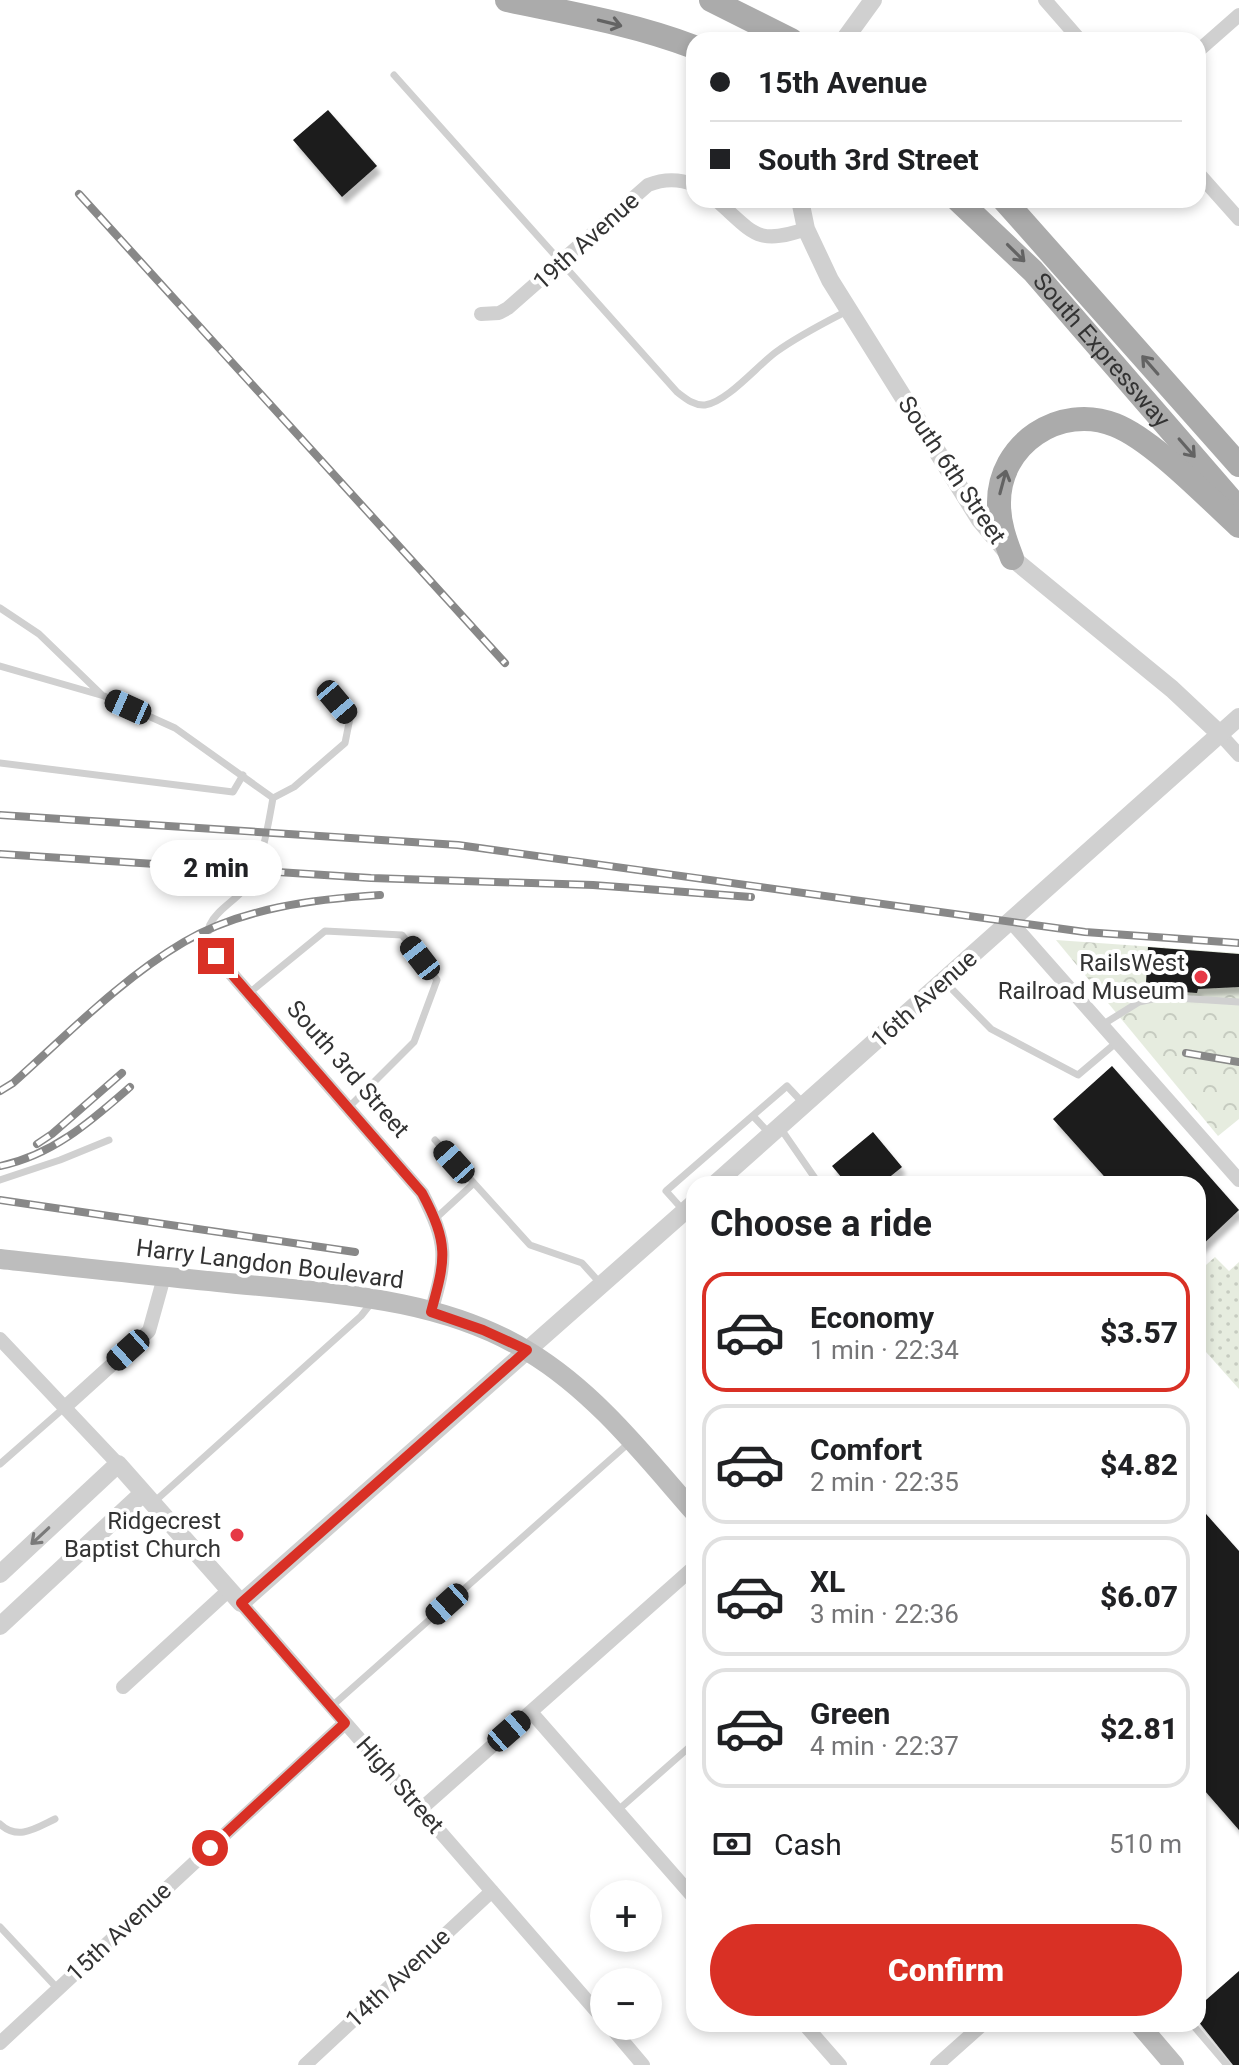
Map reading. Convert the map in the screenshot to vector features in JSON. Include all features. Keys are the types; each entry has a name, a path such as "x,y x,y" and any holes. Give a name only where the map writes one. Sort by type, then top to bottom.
{"main road":[{"path":"507,0 602,20 686,44"},
{"path":"711,0 775,32"},
{"name":"South Expressway","path":"966,208 1033,271 1239,509"},
{"name":"South Expressway","path":"1011,208 1239,465"},
{"path":"1012,558 1001,526 999,501 1010,461 1026,440 1041,430 1078,419 1096,419 1128,431 1239,526"},
{"name":"Harry Langdon Boulevard","path":"0,1259 374,1300 431,1312 483,1330 527,1350"},
{"path":"527,1350 564,1375 631,1441 686,1503"},
{"path":"1146,2032 1174,2065"}],"street":[{"path":"850,32 873,0"},
{"path":"1045,0 1073,32"},
{"path":"1206,44 1239,15"},
{"name":"19th Avenue","path":"481,314 499,313 508,308 648,185 673,179 686,183"},
{"path":"1206,182 1239,219"},
{"path":"726,208 759,235 779,238 806,229"},
{"name":"South 6th Street","path":"802,208 806,229 830,280 967,501 1012,558 1172,689 1239,755"},
{"name":"16th Avenue","path":"724,1176 1239,717"},
{"path":"1011,922 1239,1180"},
{"name":"South 3rd Street","path":"216,956 422,1193 443,1243 443,1259 431,1312"},
{"path":"123,1687 527,1350 686,1210"},
{"path":"65,1407 149,1331 164,1277"},
{"name":"High Street","path":"0,1339 118,1464 590,2004"},
{"path":"0,1574 118,1464"},
{"path":"0,1626 148,1498"},
{"path":"421,1809 686,1574"},
{"path":"531,1712 686,1889"},
{"name":"15th Avenue","path":"0,2043 345,1723"},
{"name":"14th Avenue","path":"305,2065 492,1891"},
{"path":"811,2032 840,2065"},
{"path":"937,2065 974,2032"},
{"path":"622,2040 643,2065"}],"lane":[{"path":"394,75 677,392 690,402 704,405 721,399 774,354 808,331 849,310"},
{"path":"0,608 39,634 104,696"},
{"path":"0,666 104,696 175,728 273,798"},
{"path":"273,798 294,787 345,743 350,718 337,702"},
{"path":"0,763 233,792 243,775"},
{"path":"216,956 208,944 209,930 220,909 246,887 268,832 273,798"},
{"path":"248,994 325,931 402,935 437,980 414,1042 348,1108"},
{"path":"944,980 991,1029 1078,1075 1117,1042"},
{"path":"1102,1025 1139,1002 1162,997 1239,1002"},
{"path":"686,1205 666,1191 787,1086 804,1105"},
{"path":"753,1116 775,1131 812,1176"},
{"path":"0,1180 109,1140"},
{"path":"435,1140 530,1245 582,1263 602,1284"},
{"path":"435,1219 474,1183"},
{"path":"148,1498 361,1316 374,1300"},
{"path":"0,1464 65,1407"},
{"path":"332,1706 631,1441"},
{"path":"617,1811 686,1750"},
{"path":"0,1824 7,1831 27,1833 55,1819"},
{"path":"0,1927 58,1989"},
{"path":"1199,2032 1227,2065"}],"green space":[{"path":"1056,940 1239,953 1239,1119 1218,1136"},
{"path":"1215,1257 1229,1271 1239,1262 1239,1389 1206,1352 1206,1265"}],"building":[{"path":"328,110 377,166 342,197 293,140"},
{"path":"1148,947 1239,954 1239,987 1198,989 1197,993 1171,991 1171,986 1146,983"},
{"path":"1112,1066 1239,1210 1206,1241 1206,1176 1104,1176 1053,1119"},
{"path":"873,1132 902,1167 891,1176 840,1176 832,1166"},
{"path":"1206,1514 1239,1551 1239,1830 1206,1792"},
{"path":"1239,1971 1239,2065 1233,2065 1206,2031 1206,2000"}],"railway":[{"path":"79,194 505,663"},
{"path":"0,815 458,845 1085,932 1239,943"},
{"path":"0,854 371,878 593,885 751,897"},
{"path":"0,1091 138,973 206,930 279,907 380,895"},
{"path":"1186,1053 1239,1062"},
{"path":"37,1144 122,1073"},
{"path":"0,1166 54,1145 86,1124 130,1087"},
{"path":"0,1200 355,1252"}],"place":[{"name":"RailsWest Railroad Museum","path":"1201,977"},
{"name":"Ridgecrest Baptist Church","path":"237,1535"}],"route":[{"path":"210,1848 345,1723 241,1603 527,1350 483,1330 431,1312 441,1276 443,1243 437,1222 422,1193 216,956"}]}
